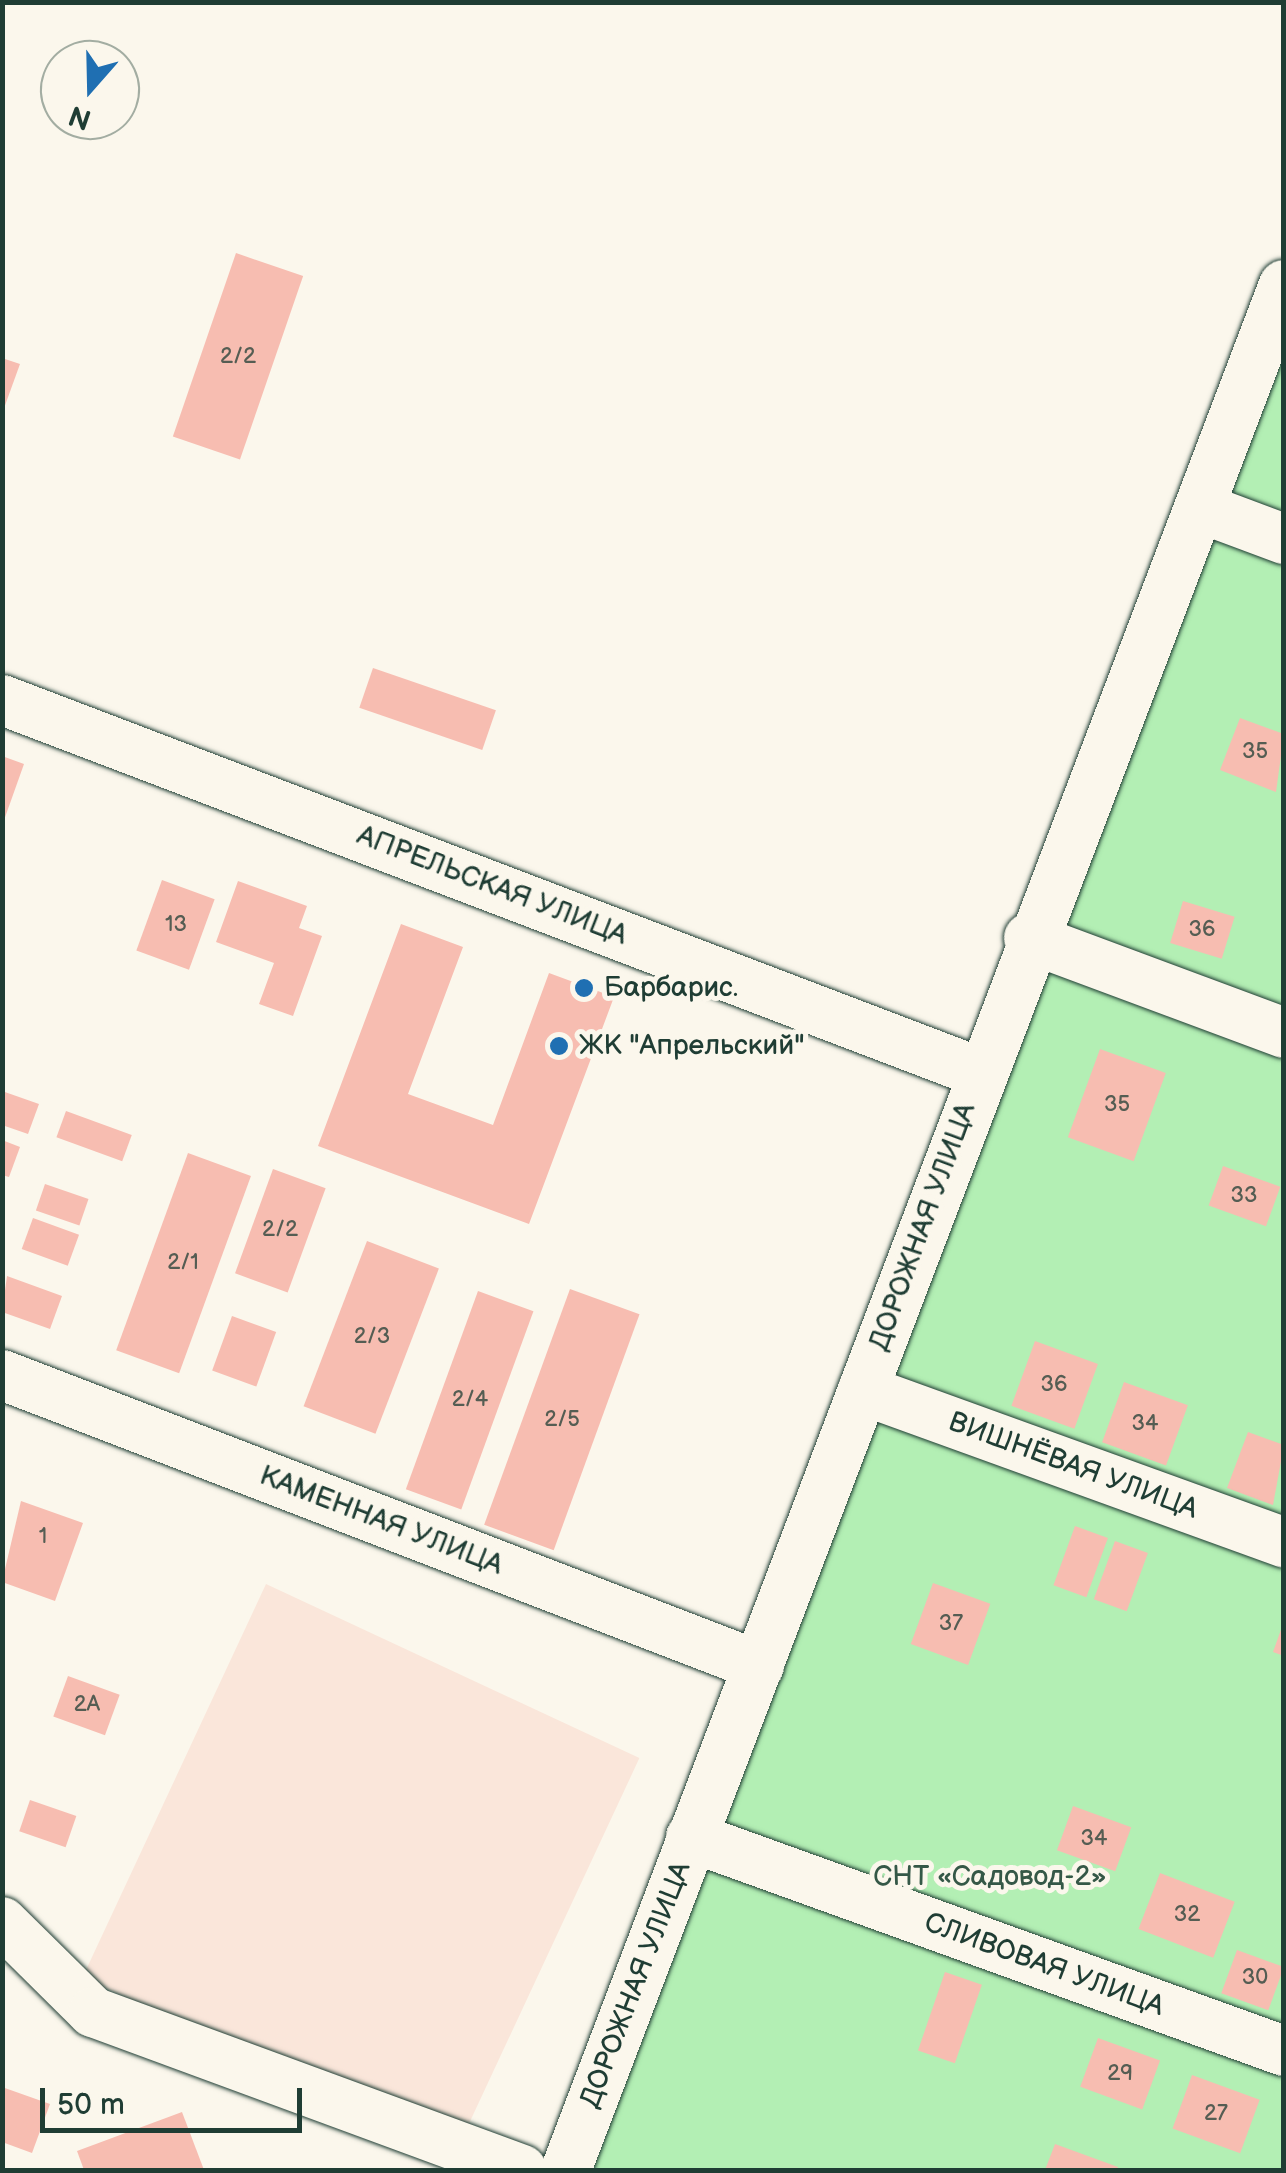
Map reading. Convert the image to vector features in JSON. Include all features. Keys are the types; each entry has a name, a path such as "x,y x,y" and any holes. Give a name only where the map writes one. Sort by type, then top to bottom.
{"street":[{"name":"ДОРОЖНАЯ УЛИЦА","path":"566,2170 863,1390 1029,938 1284,285"},
{"path":"1200,508 1284,539"},
{"name":"АПРЕЛЬСКАЯ УЛИЦА","path":"2,700 981,1073"},
{"path":"1029,938 1284,1033"},
{"name":"КАМЕННАЯ УЛИЦА","path":"2,1376 759,1666"},
{"name":"ВИШНЁВАЯ УЛИЦА","path":"863,1390 1284,1542"},
{"name":"СЛИВОВАЯ УЛИЦА","path":"691,1837 1284,2052"},
{"path":"2,1922 92,2012 522,2170"}],"shaded area":[{"path":"266,1584 639,1758 456,2151 83,1977"}],"green space":[{"name":"СНТ «Садовод-2»","path":"1283,285 1283,2170 566,2170"}],"building":[{"path":"236,253 303,276 240,460 173,436"},
{"path":"2,358 20,364 3,411 2,411"},
{"path":"373,668 496,710 482,750 359,708"},
{"path":"1240,718 1284,734 1276,792 1220,770"},
{"path":"2,756 24,764 3,823 2,823"},
{"path":"162,880 215,899 189,970 136,950"},
{"path":"238,881 307,906 299,928 322,936 293,1016 259,1004 274,963 216,942"},
{"path":"1183,901 1235,917 1222,959 1170,943"},
{"name":"ЖК \"Апрельский\"","path":"401,924 463,947 408,1094 493,1125 549,973 614,997 529,1224 318,1146"},
{"path":"1100,1049 1166,1073 1134,1161 1068,1137"},
{"path":"2,1091 39,1104 28,1134 2,1125"},
{"path":"66,1111 132,1135 122,1161 56,1137"},
{"path":"2,1140 20,1147 9,1177 2,1175"},
{"path":"188,1153 251,1176 179,1373 116,1350"},
{"path":"1223,1166 1280,1187 1266,1226 1209,1205"},
{"path":"273,1169 326,1188 288,1292 235,1273"},
{"path":"45,1184 88,1199 79,1225 36,1210"},
{"path":"33,1218 79,1235 68,1266 22,1249"},
{"path":"367,1241 439,1269 375,1434 304,1406"},
{"path":"7,1276 62,1296 50,1329 2,1312"},
{"path":"570,1289 640,1314 554,1550 484,1525"},
{"path":"478,1291 533,1311 461,1509 406,1489"},
{"path":"232,1316 276,1332 256,1387 212,1371"},
{"path":"1035,1341 1098,1364 1074,1429 1011,1406"},
{"path":"1124,1382 1188,1405 1166,1465 1102,1442"},
{"path":"1248,1432 1284,1445 1273,1505 1227,1488"},
{"path":"21,1501 83,1523 55,1601 2,1582"},
{"path":"1075,1526 1108,1538 1086,1597 1053,1585"},
{"path":"1115,1541 1148,1553 1127,1611 1094,1599"},
{"path":"933,1583 990,1604 968,1665 911,1644"},
{"path":"1284,1624 1284,1656 1273,1652"},
{"path":"68,1676 120,1695 105,1735 53,1716"},
{"path":"30,1800 76,1816 66,1847 19,1831"},
{"path":"1073,1806 1131,1827 1115,1871 1057,1850"},
{"path":"1160,1873 1235,1902 1213,1958 1138,1929"},
{"path":"1237,1950 1284,1967 1268,2010 1221,1993"},
{"path":"945,1972 982,1985 955,2063 918,2050"},
{"path":"1098,2038 1160,2061 1142,2109 1080,2087"},
{"path":"1192,2075 1260,2100 1240,2153 1173,2129"},
{"path":"2,2087 50,2104 32,2153 2,2142"},
{"path":"182,2112 204,2170 84,2170 77,2151"},
{"path":"1055,2144 1118,2167 1117,2170 1045,2170"}],"place":[{"name":"Барбарис.","path":"584,988"},
{"name":"ЖК \"Апрельский\"","path":"559,1046"}]}
